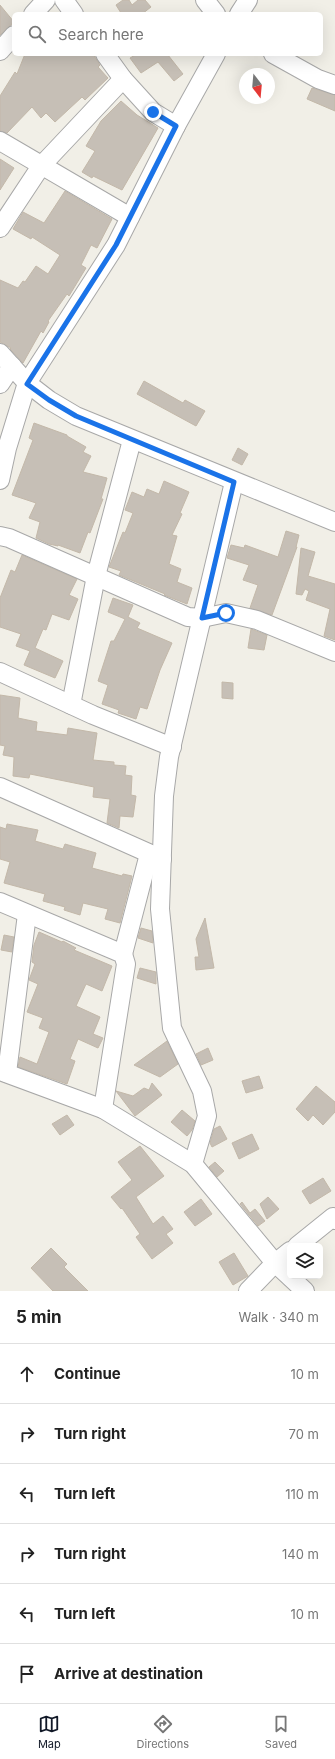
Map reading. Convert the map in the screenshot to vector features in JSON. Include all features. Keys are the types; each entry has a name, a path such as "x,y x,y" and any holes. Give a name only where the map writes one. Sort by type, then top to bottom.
{"street":[{"path":"35,12 46,0"},
{"path":"64,0 73,12"},
{"path":"205,0 214,12"},
{"path":"240,12 248,0"},
{"path":"0,50 12,37"},
{"path":"106,56 123,79 153,112 176,126"},
{"path":"0,480 27,384 116,245 176,126 215,56"},
{"path":"277,56 318,79 335,86"},
{"path":"0,228 41,166 123,79"},
{"path":"0,141 130,217"},
{"path":"6,359 27,384 49,400 76,416 234,482 335,522"},
{"path":"0,384 6,359"},
{"path":"0,440 15,424"},
{"path":"71,705 96,576 132,440"},
{"path":"103,1109 126,964 123,954 156,856 172,748 234,482"},
{"path":"0,536 9,538 188,617 202,618 226,613 256,620 335,652"},
{"path":"0,672 71,705 172,748"},
{"path":"0,787 156,856"},
{"path":"156,856 172,1028 202,1091 207,1116 193,1164"},
{"path":"0,902 123,954"},
{"path":"27,914 3,1072 103,1109 193,1164 275,1263 305,1291"},
{"path":"301,1243 334,1217"},
{"path":"248,1291 275,1263 287,1253"}],"building":[{"path":"123,0 129,0 132,5 138,0 145,0 151,7 145,12 120,12 116,5"},
{"path":"0,5 12,20 12,24 0,35"},
{"path":"24,56 94,56 100,65 98,67 108,78 85,100 82,97 55,122 46,113 41,118 32,107 7,133 0,131 0,96 15,72 17,74"},
{"path":"134,56 169,56 183,74 174,81 158,62 141,73 130,58"},
{"path":"312,88 335,95 335,111 307,99"},
{"path":"121,101 137,115 158,128 122,190 93,176 92,178 82,172 95,151 86,146 101,121"},
{"path":"0,159 14,168 0,190"},
{"path":"65,191 112,219 97,248 91,245 81,265 86,268 69,296 67,294 48,321 49,322 43,333 41,331 23,363 10,349 11,348 0,342 0,280 18,288 23,281 25,282 36,266 48,274 60,255 32,237 31,239 13,229 23,212 44,223"},
{"path":"144,381 183,403 185,400 205,411 196,426 137,394"},
{"path":"34,423 67,435 86,447 83,452 91,456 83,472 107,478 101,499 103,499 90,533 88,532 80,553 58,545 49,544 36,538 40,522 29,518 36,503 12,495 33,440 29,438"},
{"path":"238,448 248,454 242,465 232,460"},
{"path":"164,481 189,492 180,513 182,514 172,535 177,536 169,564 181,569 177,582 192,588 187,604 119,575 121,571 109,567 123,532 125,533 133,513 125,510 132,492 144,497 147,489 159,494"},
{"path":"286,531 299,535 297,547 272,615 250,608 258,585 243,580 249,565 227,558 231,545 244,548 245,545 278,557"},
{"path":"301,548 315,552 308,576 335,584 335,640 324,636 330,609 306,600 309,591 305,589 302,595 296,594"},
{"path":"22,555 77,579 69,595 78,599 69,620 52,614 46,630 43,629 35,648 63,661 55,678 24,665 30,651 16,646 21,634 0,627 0,598 11,570 15,572"},
{"path":"113,598 133,605 128,617 140,623 137,628 172,643 160,670 147,709 140,707 136,719 118,713 119,710 102,704 108,685 98,681 111,641 114,641 125,619 108,612"},
{"path":"251,629 267,635 264,650 248,648"},
{"path":"222,682 233,683 233,699 222,698"},
{"path":"0,695 20,698 18,718 37,722 36,731 67,735 68,728 97,733 93,760 114,762 114,765 126,766 125,775 132,776 131,795 136,796 133,817 120,816 119,828 107,823 110,799 93,797 94,787 30,774 29,778 13,776 14,757 3,755 5,746 0,745"},
{"path":"7,824 38,830 35,841 63,849 65,844 96,853 92,868 122,876 123,874 132,876 120,923 105,919 108,909 83,903 80,915 64,910 65,907 43,901 45,894 4,883 10,862 0,859 0,827 6,829"},
{"path":"205,918 214,968 196,970 195,957 199,957 196,939"},
{"path":"141,928 152,931 153,943 138,938"},
{"path":"39,932 62,942 63,941 76,948 74,950 112,966 102,991 86,984 76,1006 100,1017 93,1034 103,1038 98,1048 78,1039 70,1059 75,1061 67,1084 18,1067 20,1057 37,1064 49,1032 39,1028 43,1018 27,1012 38,984 29,980 35,964 32,962 34,945"},
{"path":"4,935 14,937 12,952 1,950"},
{"path":"140,968 156,972 156,984 137,978"},
{"path":"167,1041 178,1064 160,1077 134,1065"},
{"path":"208,1048 213,1060 201,1065 196,1054"},
{"path":"259,1076 263,1088 246,1093 242,1081"},
{"path":"152,1083 162,1095 135,1116 116,1091 133,1096 144,1088 149,1090"},
{"path":"316,1086 335,1102 335,1112 323,1125 313,1115 308,1121 296,1109"},
{"path":"182,1110 195,1121 192,1130 187,1136 171,1122"},
{"path":"67,1115 74,1125 60,1135 52,1124"},
{"path":"220,1126 227,1139 212,1147 210,1143 214,1129"},
{"path":"252,1134 259,1149 239,1159 232,1143"},
{"path":"140,1146 164,1176 136,1197 153,1224 163,1216 173,1229 166,1234 173,1243 152,1259 136,1237 140,1234 122,1208 121,1209 111,1197 132,1180 118,1162"},
{"path":"215,1162 224,1171 217,1177 209,1167"},
{"path":"323,1178 331,1191 310,1204 302,1191"},
{"path":"268,1197 279,1209 267,1219 260,1204"},
{"path":"201,1199 212,1214 195,1226 184,1212"},
{"path":"242,1202 250,1213 255,1209 265,1221 258,1226 240,1204"},
{"path":"51,1248 67,1264 64,1267 88,1291 53,1291 31,1268"},
{"path":"234,1253 248,1276 233,1285 219,1262"}],"route":[{"path":"153,112 176,126 116,245 27,384 49,400 76,416 234,482 202,618 226,613"}]}
